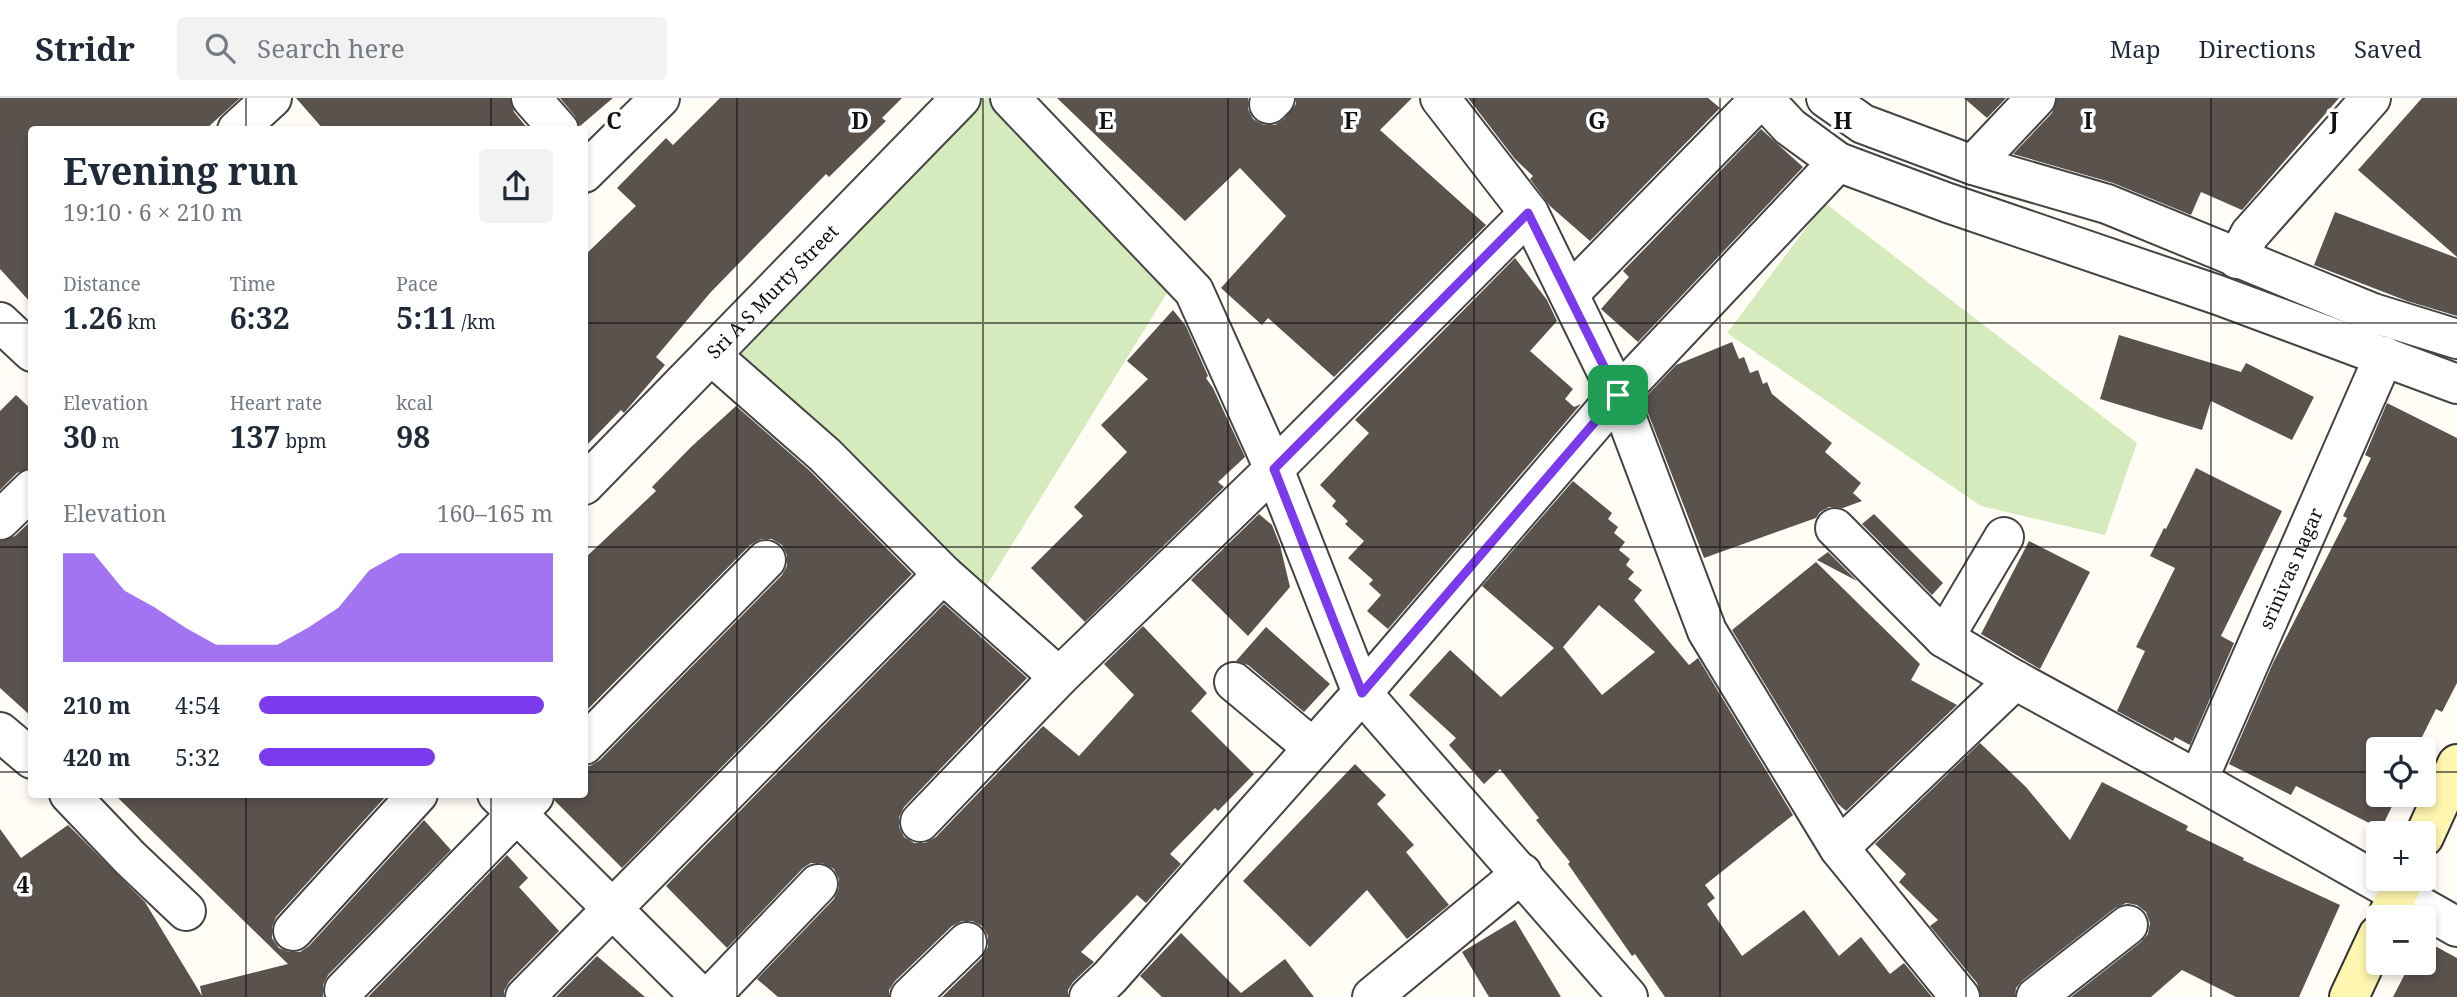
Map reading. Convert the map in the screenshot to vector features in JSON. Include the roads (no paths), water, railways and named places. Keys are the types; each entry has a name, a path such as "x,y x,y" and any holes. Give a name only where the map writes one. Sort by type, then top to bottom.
{"street":[{"path":"531,98 556,126"},
{"path":"588,164 660,98"},
{"name":"Sri A S Murty Street","path":"588,481 961,98"},
{"path":"1010,98 1194,290 1274,469 1362,693 1628,997"},
{"path":"1440,98 1528,213 1569,294 1618,395 1707,631 1839,848 1960,997"},
{"path":"1569,294 1762,98 1790,127 1838,162 1948,203 2218,295 2457,384"},
{"path":"1826,98 1863,124 1973,165 2107,204 2373,313 2457,340"},
{"path":"1973,165 2036,98"},
{"path":"2237,259 2250,234 2371,98"},
{"path":"1089,997 1110,977 1362,693 1618,395 1838,162"},
{"path":"920,822 1059,677 1274,469 1528,213"},
{"path":"711,355 825,455 943,574 1059,677"},
{"name":"srinivas nagar","path":"2198,780 2384,356"},
{"path":"0,520 28,493"},
{"path":"1835,528 1944,638 2015,681 2198,780 2396,897 2457,927"},
{"path":"1944,638 2004,537"},
{"path":"588,741 766,560"},
{"path":"525,997 943,574"},
{"path":"1839,848 2015,681"},
{"path":"1234,682 1313,748"},
{"path":"0,732 28,756"},
{"path":"2431,821 2457,764"},
{"path":"73,798 186,911"},
{"path":"293,931 414,798"},
{"path":"344,990 517,801 611,908 701,997"},
{"path":"1372,997 1522,873"},
{"path":"710,997 818,884"},
{"path":"2036,997 2128,925"},
{"path":"910,997 967,942"},
{"path":"2349,997 2366,961"}]}
